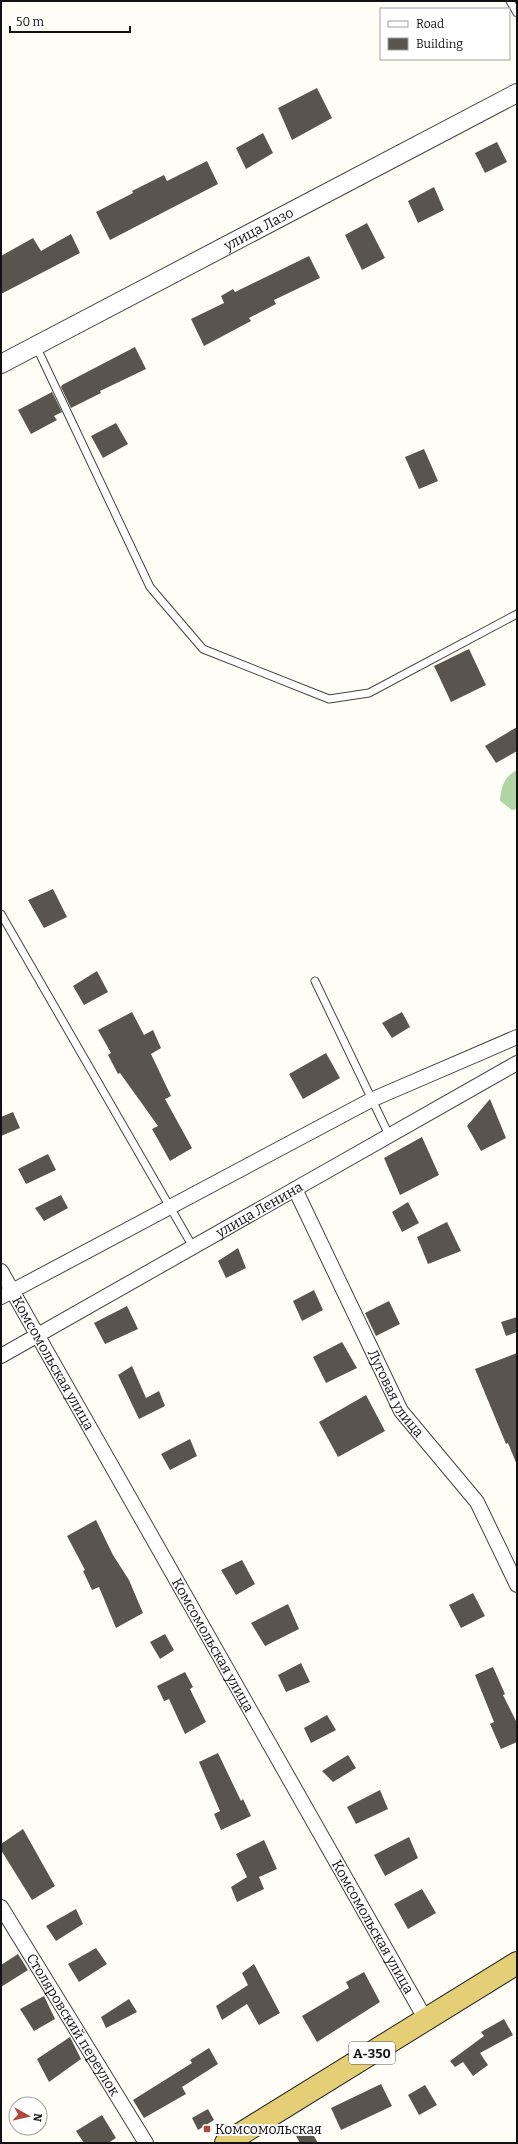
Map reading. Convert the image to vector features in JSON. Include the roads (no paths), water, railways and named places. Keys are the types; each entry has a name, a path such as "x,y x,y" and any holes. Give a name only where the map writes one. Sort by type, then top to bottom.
{"highway":[{"name":"А-350","path":"226,2143 517,1963"}],"street":[{"name":"улица Лазо","path":"1,364 517,93"},
{"path":"6,1294 371,1100 517,1038"},
{"name":"улица Ленина","path":"1,1356 517,1063"},
{"name":"Луговая улица","path":"295,1189 401,1411 477,1502 517,1585"},
{"name":"Комсомольская улица","path":"1,1271 6,1294 36,1336 426,2020"},
{"name":"Столяровский переулок","path":"1,1907 146,2143"}],"lane":[{"path":"510,1 517,13"},
{"path":"36,346 150,587 203,649 329,699 369,692 517,614"},
{"path":"1,914 193,1248"},
{"path":"315,981 389,1135"}],"place":[{"name":"Комсомольская","path":"207,2129"}]}
